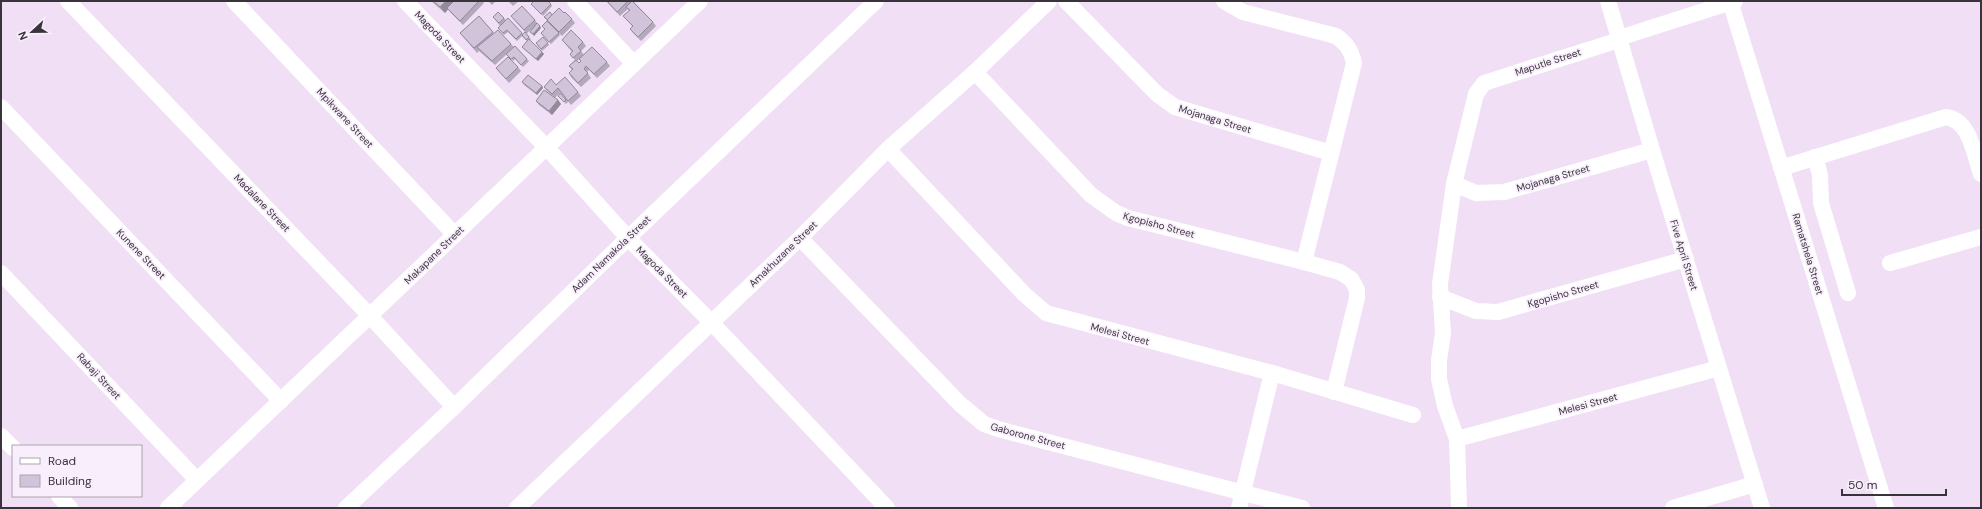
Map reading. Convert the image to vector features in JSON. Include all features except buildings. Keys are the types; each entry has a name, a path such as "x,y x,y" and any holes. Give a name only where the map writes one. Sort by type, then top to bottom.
{"street":[{"name":"Madalane Street","path":"68,1 370,316 454,407"},
{"name":"Mpikwane Street","path":"234,1 455,235"},
{"name":"Magoda Street","path":"405,1 547,148 628,238 711,322 887,508"},
{"path":"575,1 634,64"},
{"name":"Makapane Street","path":"168,508 700,1"},
{"name":"Adam Namakola Street","path":"346,508 454,407 876,1"},
{"name":"Amakhuzane Street","path":"517,508 800,238 888,149 975,72 1049,1"},
{"name":"Mojanaga Street","path":"1066,1 1157,94 1175,107 1331,154"},
{"path":"1224,1 1243,12 1336,36 1348,46 1352,53 1354,63 1304,262"},
{"name":"Five April Street","path":"1608,1 1652,150 1762,508"},
{"name":"Maputle Street","path":"1454,184 1471,111 1479,88 1484,83 1732,2"},
{"name":"Ramatshela Street","path":"1732,2 1781,168 1886,508"},
{"name":"Kgopisho Street","path":"975,72 1091,195 1116,213 1128,218 1304,262 1345,275 1351,279 1357,290 1356,305 1334,392"},
{"name":"Kunene Street","path":"1,107 281,401"},
{"path":"1781,168 1946,118 1954,118 1965,129 1981,174"},
{"name":"Melesi Street","path":"888,149 1024,294 1046,313 1272,373 1413,416"},
{"name":"Mojanaga Street","path":"1454,184 1476,193 1504,192 1652,150"},
{"path":"1815,157 1820,175 1821,203 1848,293"},
{"path":"1454,184 1442,264 1440,297 1443,333 1439,360 1439,379 1444,406 1457,439 1459,508"},
{"path":"1798,222 1824,214"},
{"path":"1890,263 1981,237"},
{"name":"Gaborone Street","path":"800,238 960,404 984,424 998,429 1302,508"},
{"name":"Kgopisho Street","path":"1440,297 1476,311 1498,312 1686,259"},
{"name":"Rabaji Street","path":"1,272 197,480"},
{"name":"Melesi Street","path":"1457,439 1719,368"},
{"path":"1239,508 1272,373"},
{"path":"1,436 12,447"},
{"path":"1673,508 1755,484"},
{"path":"60,497 70,508"}]}
